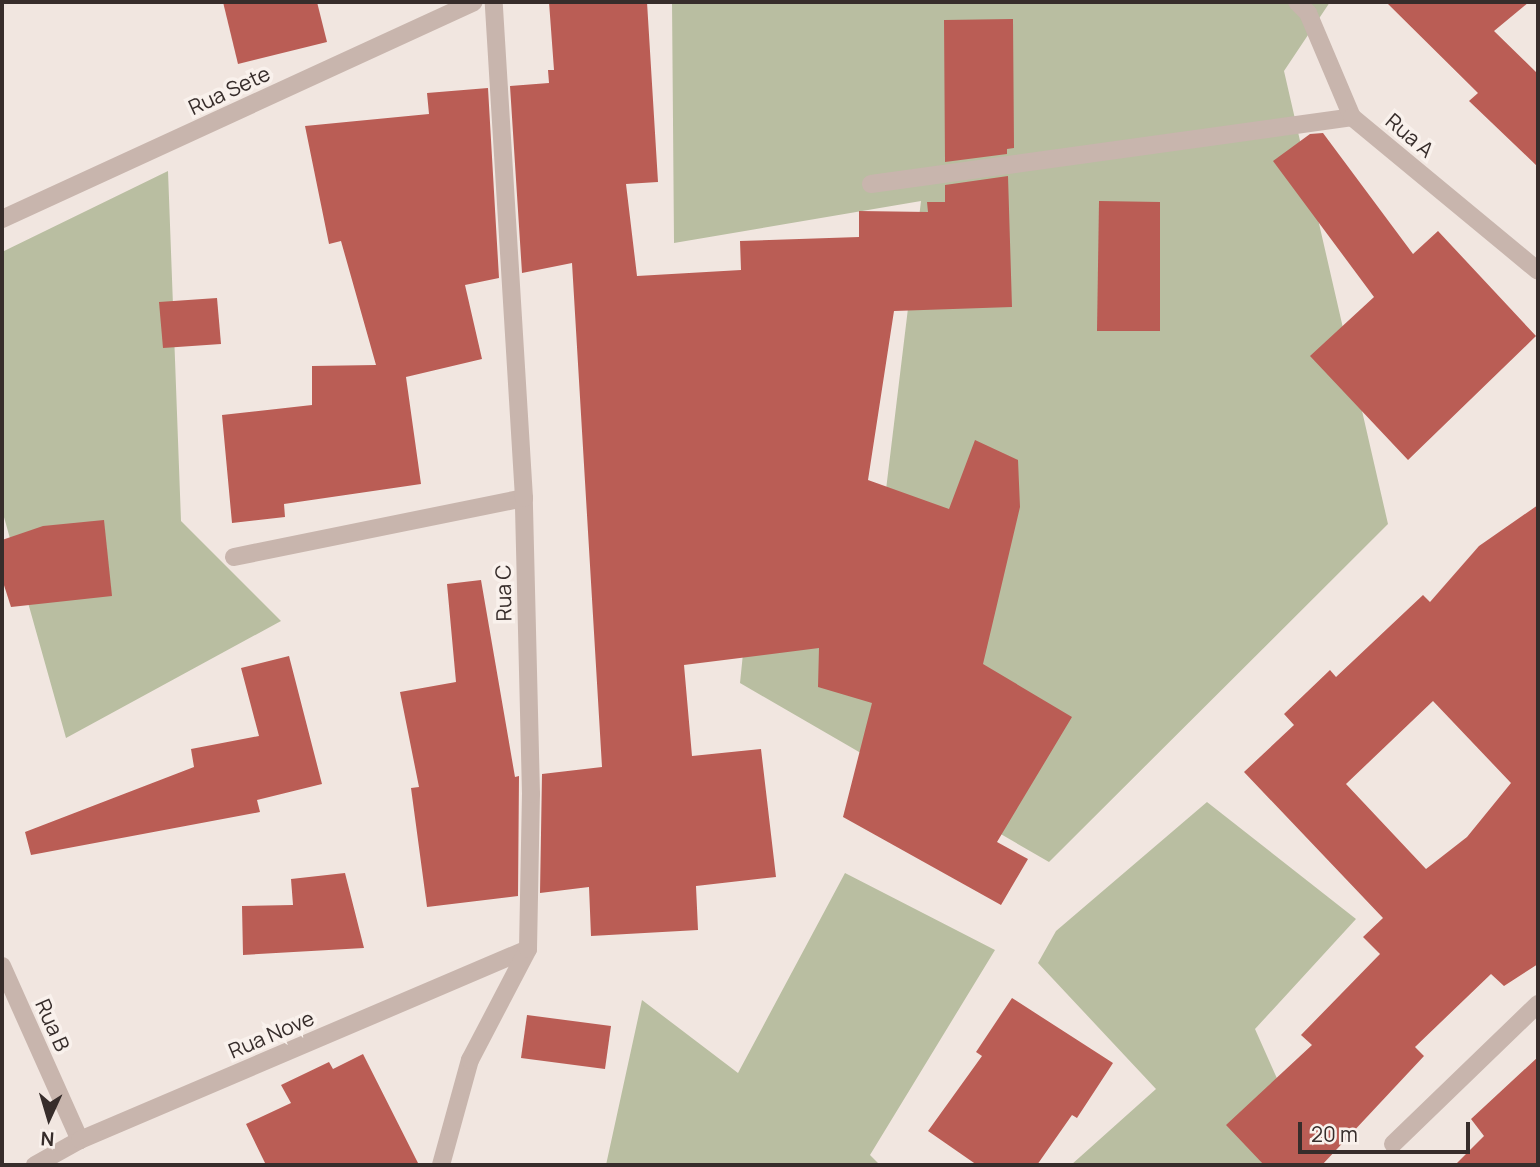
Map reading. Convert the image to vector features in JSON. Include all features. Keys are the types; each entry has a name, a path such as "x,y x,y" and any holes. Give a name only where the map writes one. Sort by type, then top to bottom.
{"street":[{"name":"Rua Sete","path":"2,219 474,2"},
{"name":"Rua C","path":"441,1165 470,1060 528,949 531,794 524,498 494,2"},
{"name":"Rua A","path":"1308,5 1352,117 1538,271"},
{"path":"871,184 1352,117"},
{"path":"234,557 524,498"},
{"name":"Rua Nove","path":"35,1165 80,1140 528,949"},
{"name":"Rua B","path":"2,966 80,1140"},
{"path":"1393,1144 1538,1004"}],"green space":[{"path":"672,2 1330,2 1284,71 1388,524 1049,862 740,683 755,535 881,531 921,201 674,243"},
{"path":"168,171 181,521 281,621 66,738 2,510 2,252"},
{"path":"1207,802 1356,919 1255,1029 1292,1112 1267,1153 1268,1165 1071,1165 1156,1089 1038,963 1056,931"},
{"path":"845,873 995,950 870,1155 880,1165 606,1165 642,1000 738,1073"}],"building":[{"path":"223,2 317,2 327,42 238,64"},
{"path":"549,2 647,2 658,182 626,184 637,276 741,270 740,241 859,237 859,211 928,212 927,202 945,202 945,185 1008,176 1012,307 894,311 868,480 949,509 975,440 1018,460 1020,507 983,664 1072,717 997,842 1028,859 1001,905 843,817 872,703 818,687 819,648 684,665 692,756 761,749 776,877 696,886 698,930 591,936 589,887 540,893 542,774 602,767 572,263 522,273 510,86 549,83 548,70 554,70"},
{"path":"1386,2 1529,2 1494,31 1538,74 1538,167 1469,101 1478,93"},
{"path":"1013,19 1014,148 1007,149 1007,154 945,162 944,20"},
{"path":"488,88 499,278 465,285 482,359 406,377 421,484 284,504 285,517 232,523 222,415 312,405 312,366 376,365 341,241 329,244 305,126 429,114 427,93"},
{"path":"1323,133 1413,254 1438,231 1536,336 1408,460 1310,356 1374,297 1273,161 1310,134"},
{"path":"1099,201 1160,202 1160,331 1097,331"},
{"path":"217,298 221,344 163,348 159,302"},
{"path":"1538,505 1538,964 1504,986 1491,974 1415,1047 1424,1056 1322,1165 1264,1165 1226,1125 1312,1045 1301,1035 1380,954 1363,937 1383,918 1244,772 1294,725 1284,714 1330,670 1336,677 1423,595 1430,602 1479,546","holes":["1433,701 1511,783 1467,837 1426,869 1346,784"]},
{"path":"104,520 112,596 11,607 2,579 2,540 43,526"},
{"path":"481,580 515,777 519,776 518,896 427,907 411,788 419,787 400,692 456,682 447,584"},
{"path":"289,656 322,784 257,800 260,812 31,855 25,832 194,767 191,749 259,736 241,668"},
{"path":"345,873 364,948 243,955 242,906 293,905 291,879"},
{"path":"1012,998 1113,1063 1077,1118 1072,1115 1037,1165 977,1165 928,1131 982,1056 976,1052"},
{"path":"527,1015 611,1026 605,1069 521,1058"},
{"path":"363,1054 419,1165 266,1165 246,1124 291,1103 281,1085 329,1062 333,1069"},
{"path":"1538,1057 1538,1165 1455,1165 1484,1136 1471,1119"}]}
